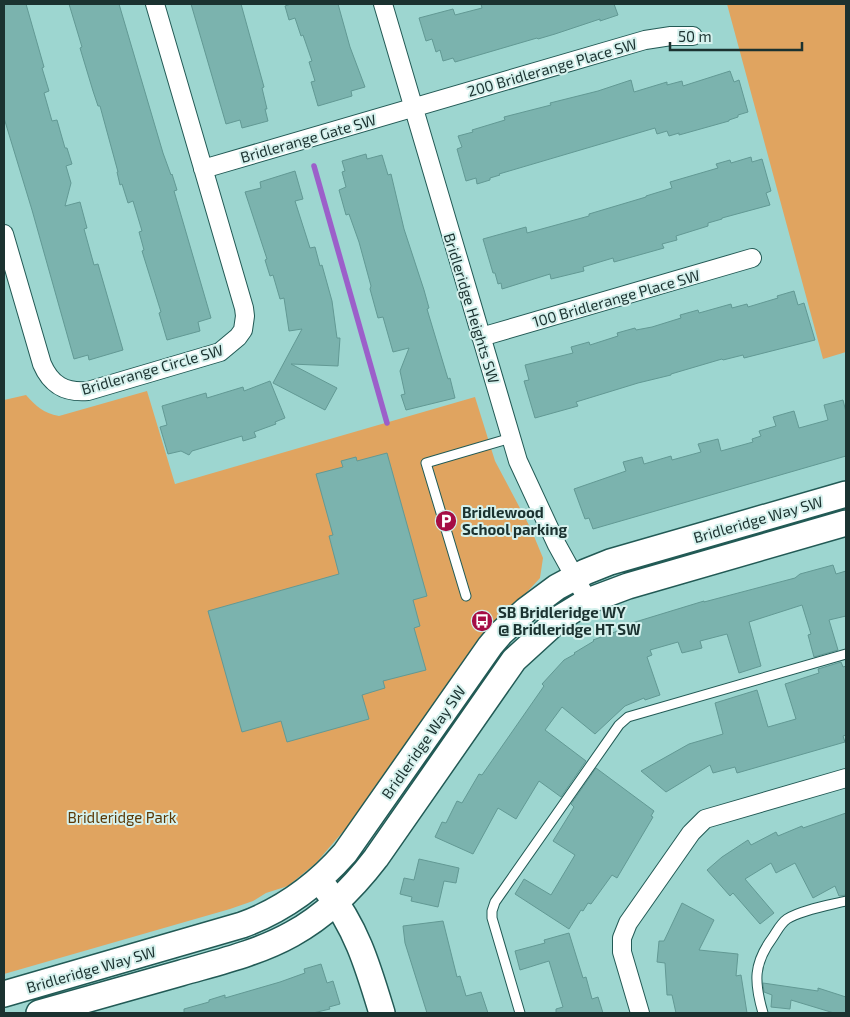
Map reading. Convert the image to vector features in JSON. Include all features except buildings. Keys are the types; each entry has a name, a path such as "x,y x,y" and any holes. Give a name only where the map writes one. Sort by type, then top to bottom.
{"street":[{"name":"Bridlerange Circle SW","path":"4,234 42,364 52,382 62,388 73,392 88,391 220,352 238,337 243,330 245,316 155,4"},
{"name":"Bridleridge Heights SW","path":"383,4 518,461 557,545 588,601"},
{"name":"200 Bridlerange Place SW","path":"413,108 645,40 671,36 693,36"},
{"name":"Bridlerange Gate SW","path":"203,169 413,108"},
{"name":"100 Bridlerange Place SW","path":"481,337 752,258"},
{"name":"Bridleridge Way SW","path":"4,994 242,926 291,902 319,880 345,853 496,640 526,610 551,591 576,577 610,562 846,494"},
{"path":"809,505 817,532"},
{"name":"Bridleridge Way SW","path":"39,1013 250,952 292,934 318,916 336,902 376,858 514,660 560,618 588,601 628,586 846,523"},
{"path":"640,1013 622,952 622,938 628,923 691,832 705,819 846,778"},
{"path":"319,880 336,902 354,932 382,1013"}],"lane":[{"path":"466,596 426,463 511,438"},
{"path":"520,1013 492,918 494,906 620,724 628,717 846,654"},
{"path":"763,1013 756,982 758,963 769,941 782,923 796,915 846,901"}],"green space":[{"path":"727,4 846,4 846,352 823,359"},
{"name":"Bridleridge Park","path":"147,391 175,484 475,397 495,461 531,529 543,558 540,578 482,641 409,739 353,820 316,863 288,886 266,893 253,901 230,909 4,974 4,400 26,395 40,408 48,413 59,416"}],"waterway":[{"path":"314,166 387,423"}],"place":[{"name":"Bridlewood School parking","path":"446,521"},
{"name":"SB Bridleridge WY @ Bridleridge HT SW","path":"482,621"}]}
